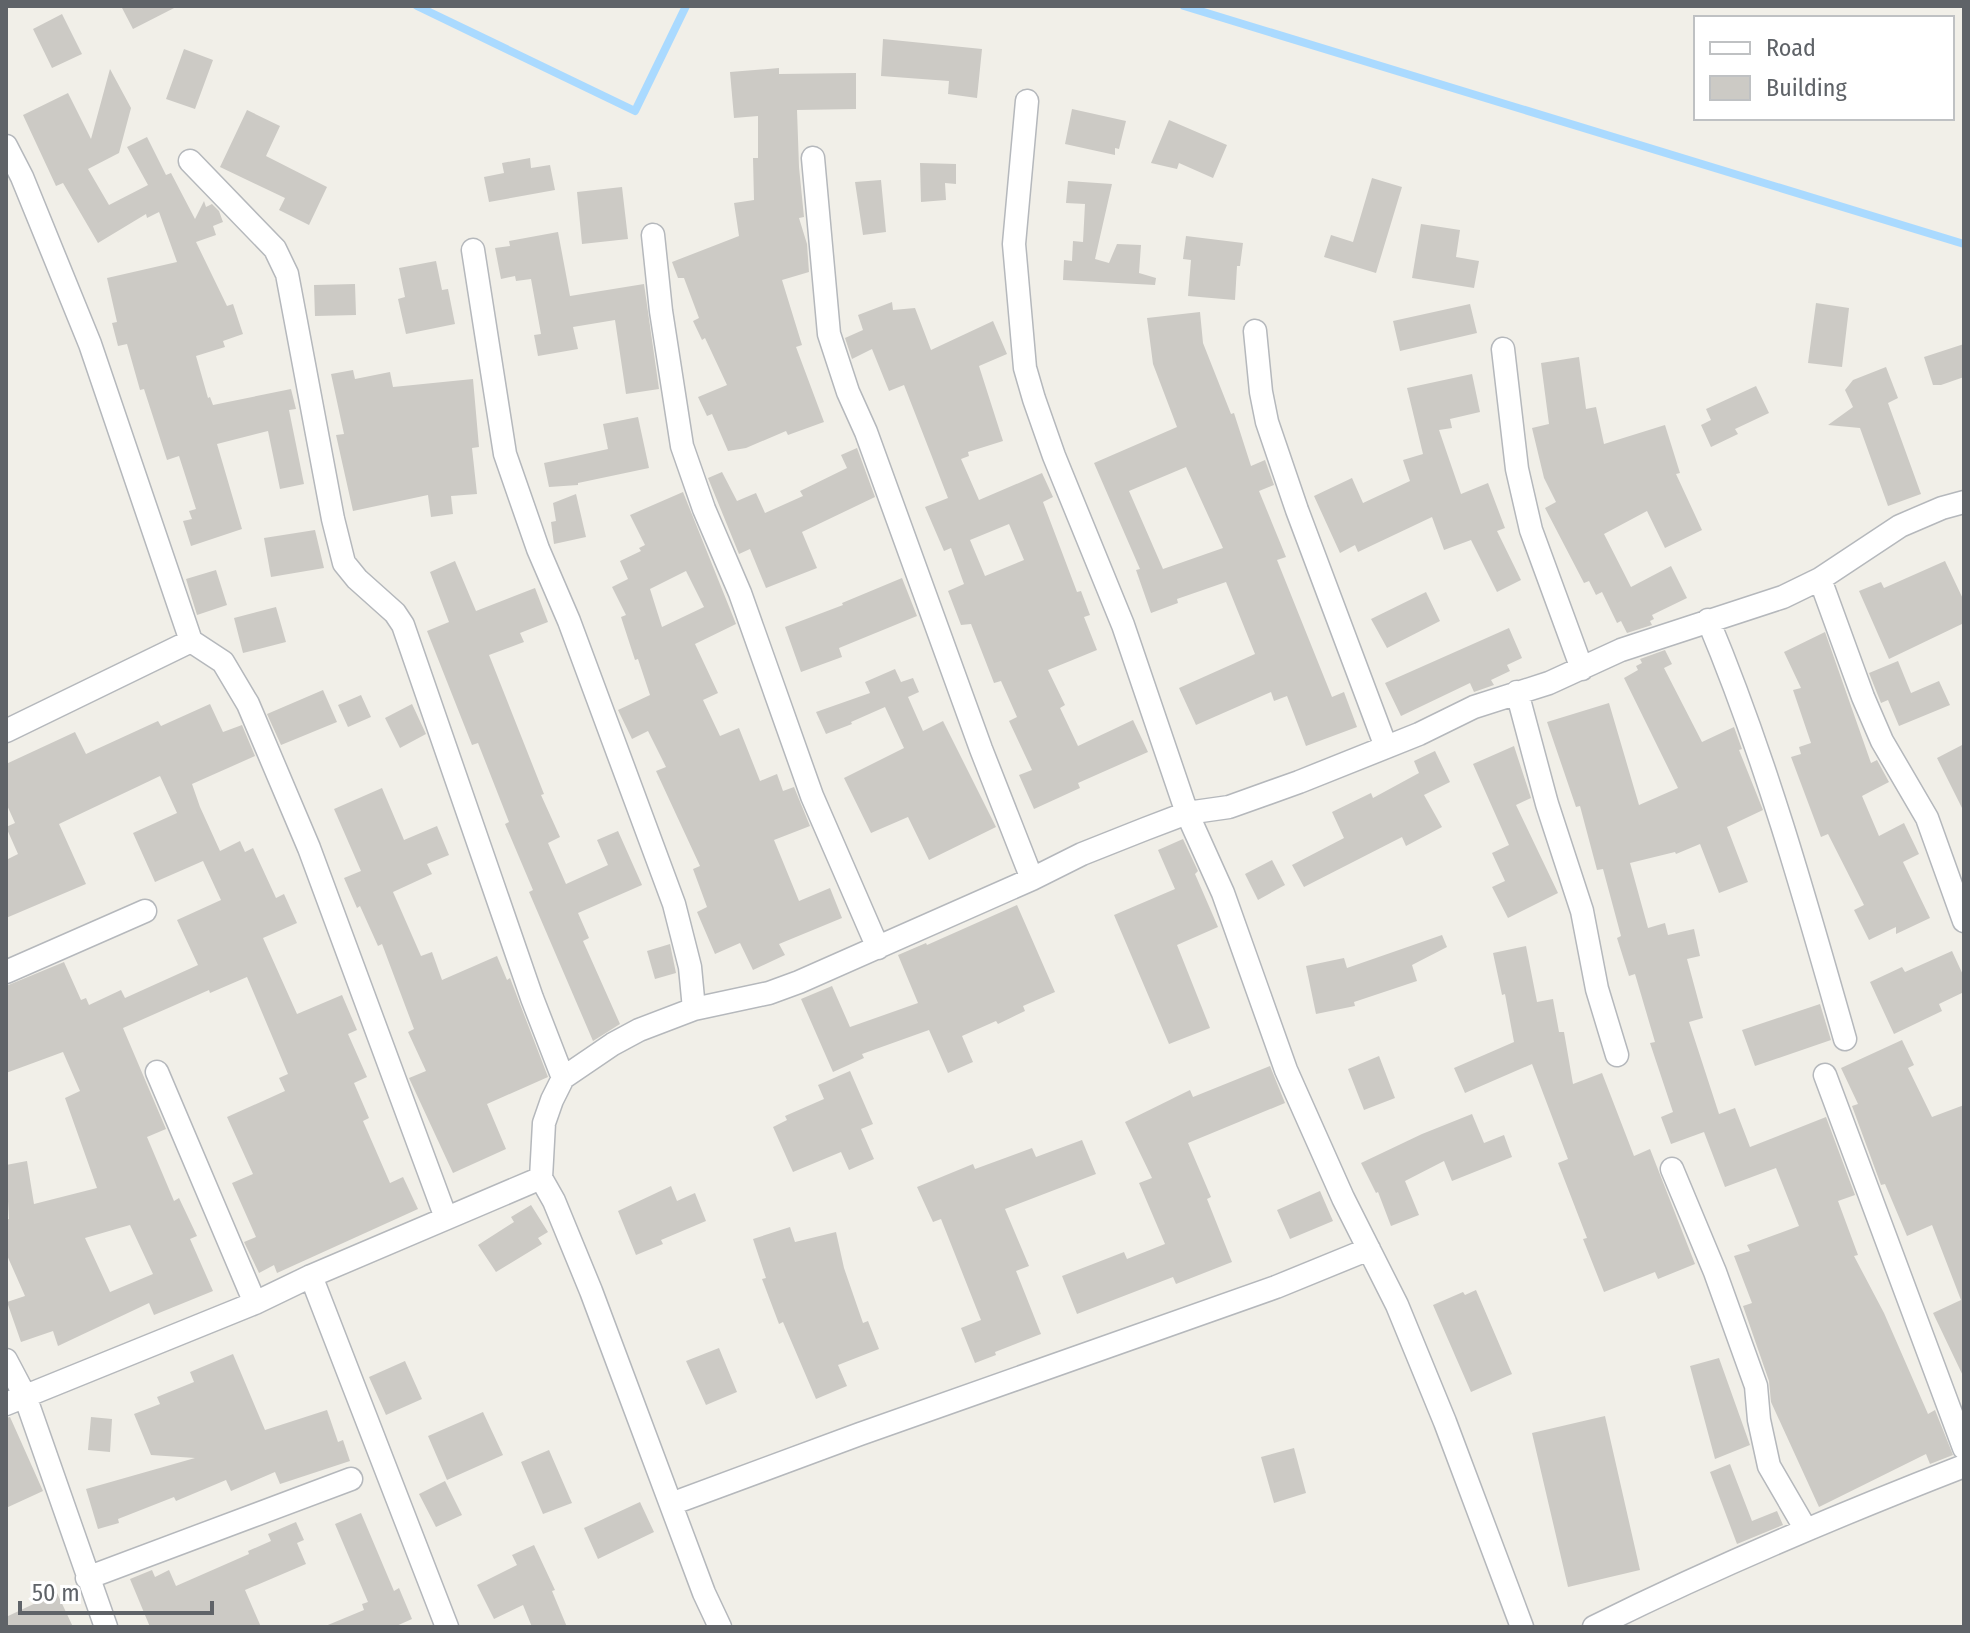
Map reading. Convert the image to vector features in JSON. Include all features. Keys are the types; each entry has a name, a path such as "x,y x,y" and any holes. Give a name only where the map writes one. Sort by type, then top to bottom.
{"street":[{"path":"1027,101 1014,244 1025,368 1054,456 1123,625 1187,813 1223,893 1286,1070 1343,1198 1397,1305 1445,1422 1522,1627"},
{"path":"6,146 22,177 90,344 191,641 223,662 248,704 309,848 446,1218"},
{"path":"813,158 829,334 848,392 882,475 981,749 1032,879"},
{"path":"190,161 275,249 287,274 306,383 344,563 395,613 403,625 532,998 563,1078"},
{"path":"653,235 682,446 704,509 740,593 812,796 878,948"},
{"path":"473,250 505,454 538,549 569,621 674,904 690,967 694,1009"},
{"path":"1255,331 1267,422 1386,747"},
{"path":"1503,349 1517,469 1531,530 1582,669"},
{"path":"720,1627 704,1593 591,1291 554,1201 541,1178 544,1123 563,1078 580,1064 639,1030 694,1009 769,993 878,948 1082,854 1187,813 1229,807 1386,747 1474,707 1582,669 1621,650 1783,597 1820,579 1900,526 1964,502"},
{"path":"1820,579 1863,697 1882,741 1927,818 1964,921"},
{"path":"1708,620 1729,669 1794,860 1845,1039"},
{"path":"6,731 191,641"},
{"path":"1517,692 1547,804 1582,911 1597,989 1617,1055"},
{"path":"6,972 145,911"},
{"path":"157,1072 255,1303"},
{"path":"1825,1075 1964,1448"},
{"path":"1672,1169 1715,1272 1756,1386 1759,1420 1769,1466 1805,1528"},
{"path":"15,1400 255,1303 541,1178"},
{"path":"671,1504 1276,1287 1369,1249"},
{"path":"311,1276 447,1627"},
{"path":"6,1360 15,1400 106,1627"},
{"path":"1594,1627 1697,1576 1805,1528 1964,1466"},
{"path":"87,1578 351,1479"}],"building":[{"path":"121,6 178,6 133,29"},
{"path":"62,14 82,54 52,68 33,29"},
{"path":"883,39 982,49 977,98 948,94 949,81 881,76"},
{"path":"184,49 213,60 195,109 166,99"},
{"path":"779,68 779,74 856,73 856,109 797,110 804,217 799,218 807,244 809,272 782,280 802,345 796,347 824,422 728,451 712,414 707,416 698,397 727,385 705,338 702,340 693,321 699,318 684,278 678,278 672,262 739,236 734,203 754,200 753,158 758,158 758,116 734,118 730,72"},
{"path":"110,69 131,108 119,153 88,169 109,205 148,185 127,147 147,137 166,175 171,173 195,219 204,201 206,207 212,204 219,211 223,222 213,226 216,235 196,242 227,306 233,304 243,334 223,341 225,347 196,356 208,398 213,405 291,389 296,409 289,410 304,484 280,489 268,431 217,444 242,529 191,546 183,521 192,519 189,511 196,509 179,456 167,460 144,389 140,390 127,344 118,346 112,323 117,322 107,278 177,262 159,212 147,218 146,214 98,243 63,183 56,186 23,115 68,93 91,139"},
{"path":"1072,109 1126,121 1115,155 1065,144"},
{"path":"247,110 280,126 266,156 327,187 309,225 279,210 285,198 220,167"},
{"path":"1169,120 1227,145 1213,178 1179,163 1177,169 1151,163"},
{"path":"530,158 531,168 550,165 555,190 489,202 484,177 504,173 502,163"},
{"path":"920,163 956,164 956,184 945,183 946,200 921,202"},
{"path":"1372,178 1402,187 1376,273 1324,257 1331,235 1353,242"},
{"path":"881,180 886,232 863,235 855,182"},
{"path":"1068,181 1112,184 1095,259 1109,263 1117,244 1141,245 1139,273 1156,278 1155,285 1063,280 1064,260 1072,261 1073,241 1083,242 1085,204 1066,203"},
{"path":"622,187 628,239 582,244 577,192"},
{"path":"1421,224 1460,230 1456,257 1479,261 1474,288 1412,278"},
{"path":"558,232 570,296 644,284 659,389 626,394 615,320 573,327 578,349 538,356 534,335 541,334 531,279 516,281 515,276 501,279 495,248 510,246 509,241"},
{"path":"1186,236 1243,243 1240,266 1237,266 1235,300 1188,296 1191,260 1183,259"},
{"path":"436,261 442,290 448,289 455,324 406,334 398,299 405,297 399,268"},
{"path":"355,284 356,315 315,316 314,285"},
{"path":"892,302 893,310 915,308 931,350 993,321 1007,354 979,366 1003,441 968,452 969,456 961,459 979,500 1042,473 1053,497 1043,502 1077,592 1081,591 1090,615 1084,617 1097,650 1048,670 1065,705 1060,708 1078,746 1133,720 1148,752 1078,783 1080,788 1034,809 1019,775 1032,770 1009,721 1017,717 1001,681 994,683 971,624 961,625 948,591 964,584 951,548 944,551 925,507 948,498 904,385 889,391 872,349 852,359 845,338 863,330 858,315","holes":["1009,524 1024,560 985,576 970,540"]},
{"path":"1816,303 1849,308 1842,367 1808,363"},
{"path":"1470,304 1477,333 1400,351 1393,321"},
{"path":"1200,312 1203,343 1231,414 1234,413 1251,466 1265,460 1274,485 1259,491 1286,557 1277,560 1332,697 1344,692 1357,727 1306,746 1287,696 1274,701 1271,692 1196,725 1179,688 1255,654 1226,582 1177,599 1178,603 1151,613 1136,570 1140,569 1094,463 1177,427 1153,364 1147,318","holes":["1186,467 1223,548 1163,569 1129,491"]},
{"path":"1964,344 1964,377 1933,385 1924,357"},
{"path":"1579,357 1586,409 1596,407 1604,444 1665,425 1680,473 1676,474 1702,530 1665,548 1647,511 1604,534 1631,587 1671,566 1687,598 1652,615 1652,625 1627,633 1621,621 1617,623 1602,592 1596,595 1589,581 1584,583 1545,508 1556,502 1544,478 1532,428 1549,424 1541,363"},
{"path":"1886,367 1898,398 1888,403 1921,494 1888,506 1860,428 1828,425 1853,407 1845,390 1853,380"},
{"path":"353,370 355,379 390,372 393,387 473,379 479,447 472,448 477,494 451,496 453,514 431,517 428,495 353,511 336,435 344,434 331,374"},
{"path":"1472,374 1480,412 1450,419 1452,428 1439,430 1461,494 1488,483 1505,528 1497,531 1521,580 1497,592 1471,540 1444,550 1432,517 1358,552 1355,545 1340,553 1314,496 1352,478 1363,503 1410,481 1403,460 1423,454 1407,388"},
{"path":"1756,386 1769,413 1735,429 1738,434 1711,447 1701,425 1711,420 1706,409"},
{"path":"638,417 649,468 578,485 549,487 544,463 608,449 603,424"},
{"path":"857,448 875,497 802,532 817,568 766,588 750,549 739,554 708,478 722,472 737,501 756,493 765,513 803,496 800,491 847,468 841,455"},
{"path":"683,492 736,624 695,644 718,693 703,700 720,736 739,728 760,781 777,774 783,791 794,787 810,826 774,840 799,901 830,888 842,918 779,944 785,955 753,970 740,943 715,954 697,912 707,907 693,869 700,866 656,771 666,767 648,731 632,739 618,710 650,695 621,617 626,615 612,587 628,579 620,561 641,551 639,548 645,545 630,515","holes":["686,571 704,607 662,627 650,589"]},
{"path":"576,494 586,537 554,544 551,522 556,521 553,503"},
{"path":"315,530 324,568 271,577 264,538"},
{"path":"455,561 476,611 535,588 548,622 520,633 524,642 489,655 544,794 541,795 560,837 548,843 566,884 608,865 597,840 618,831 642,885 578,913 589,938 583,941 620,1024 593,1041 529,892 533,890 505,824 509,822 478,743 472,745 427,631 449,622 430,572"},
{"path":"1945,561 1964,601 1964,623 1889,659 1859,591 1881,582 1884,588"},
{"path":"216,570 227,605 197,615 186,579"},
{"path":"902,578 917,616 839,648 842,657 801,672 785,627"},
{"path":"1426,592 1440,621 1387,648 1371,619"},
{"path":"276,607 286,642 243,653 234,618"},
{"path":"1509,628 1522,658 1507,665 1510,671 1491,680 1494,685 1474,692 1470,683 1401,716 1385,683"},
{"path":"1825,632 1871,763 1877,760 1889,782 1862,796 1879,836 1904,823 1919,854 1903,862 1930,918 1896,934 1896,927 1869,940 1854,910 1864,905 1828,834 1821,837 1791,757 1801,754 1799,747 1811,743 1793,690 1801,688 1784,652"},
{"path":"1665,650 1672,664 1664,668 1702,742 1734,727 1742,749 1739,750 1763,810 1727,827 1748,882 1719,893 1700,844 1676,854 1630,863 1648,928 1665,923 1668,935 1694,929 1700,956 1687,959 1703,1018 1689,1022 1719,1114 1735,1108 1750,1147 1826,1117 1855,1195 1838,1201 1858,1255 1854,1256 1884,1313 1928,1414 1935,1410 1953,1455 1930,1464 1926,1454 1819,1507 1771,1402 1769,1381 1743,1306 1752,1303 1734,1256 1750,1251 1747,1245 1799,1226 1776,1168 1725,1187 1704,1132 1671,1144 1661,1117 1673,1112 1650,1043 1655,1042 1635,974 1629,976 1617,938 1621,936 1603,869 1597,870 1580,806 1576,807 1547,722 1609,703 1639,805 1678,788 1624,678 1638,670 1636,666 1642,663 1640,659"},
{"path":"1898,661 1911,693 1939,681 1950,705 1899,726 1888,700 1881,703 1869,673"},
{"path":"895,669 901,682 913,678 919,692 908,697 923,731 943,721 996,827 929,860 908,817 871,833 844,778 904,748 885,707 826,734 816,712 870,693 865,682"},
{"path":"323,690 337,722 281,745 267,714"},
{"path":"361,695 371,717 348,727 338,705"},
{"path":"210,704 223,732 242,725 255,756 192,784 200,807 220,851 240,841 245,852 253,848 276,898 284,894 297,923 263,938 297,1014 342,995 357,1030 348,1034 367,1077 354,1083 369,1118 363,1121 390,1183 403,1177 418,1209 277,1273 274,1265 259,1273 244,1242 256,1237 232,1183 253,1174 227,1117 285,1091 279,1078 288,1074 247,977 210,993 209,990 123,1028 166,1129 147,1137 174,1201 179,1198 197,1236 190,1239 213,1291 154,1315 149,1303 58,1346 53,1331 21,1342 7,1302 25,1296 6,1253 6,1220 9,1219 6,1165 27,1161 34,1204 97,1188 65,1098 80,1091 63,1052 6,1073 6,986 64,962 81,1000 86,998 89,1005 121,990 125,998 198,965 177,920 221,900 203,861 155,882 133,833 177,813 160,776 59,824 86,884 6,918 6,860 18,854 6,827 15,823 6,803 6,764 75,732 86,754 158,721 161,726","holes":["130,1225 153,1274 110,1292 85,1238"]},
{"path":"412,704 426,734 400,748 385,718"},
{"path":"1964,744 1964,812 1937,758"},
{"path":"1514,746 1531,798 1516,805 1558,893 1508,918 1492,887 1505,881 1492,853 1509,845 1473,764"},
{"path":"1435,751 1450,782 1424,795 1442,827 1406,846 1402,837 1304,887 1292,865 1344,838 1332,812 1371,793 1373,798 1419,773 1414,761"},
{"path":"382,788 404,840 437,826 449,855 427,864 432,874 393,892 421,956 432,952 442,980 497,956 507,980 510,978 548,1077 487,1104 506,1149 453,1173 409,1078 426,1071 408,1032 414,1029 382,944 378,946 344,878 361,871 334,809"},
{"path":"1183,839 1218,927 1177,945 1210,1028 1169,1044 1114,915 1175,889 1158,850"},
{"path":"1272,860 1285,885 1258,900 1245,874"},
{"path":"1017,905 1055,992 1023,1006 1025,1011 998,1024 996,1021 962,1036 973,1062 948,1073 929,1030 862,1054 864,1058 833,1072 801,999 832,986 850,1027 918,1003 898,955"},
{"path":"1442,935 1447,947 1412,965 1417,981 1354,1002 1355,1006 1316,1014 1306,966 1344,958 1347,968"},
{"path":"670,944 676,973 655,979 647,951"},
{"path":"1526,946 1537,1002 1553,999 1559,1032 1564,1032 1573,1084 1602,1073 1634,1156 1650,1149 1695,1264 1658,1279 1655,1272 1604,1292 1558,1163 1568,1159 1532,1064 1465,1093 1454,1068 1514,1042 1493,953"},
{"path":"1952,951 1964,977 1964,992 1939,1004 1942,1011 1894,1034 1870,982 1902,967 1905,972"},
{"path":"1820,1004 1831,1040 1755,1066 1742,1030"},
{"path":"1902,1040 1914,1065 1908,1068 1932,1117 1964,1105 1964,1378 1933,1313 1961,1300 1932,1225 1907,1236 1885,1184 1881,1185 1852,1106 1858,1104 1841,1068"},
{"path":"1379,1056 1395,1098 1364,1110 1348,1069"},
{"path":"1270,1066 1285,1103 1188,1143 1211,1197 1207,1199 1232,1262 1176,1284 1173,1277 1077,1314 1062,1276 1124,1252 1127,1259 1165,1244 1139,1183 1152,1178 1125,1122 1190,1090 1193,1097"},
{"path":"850,1071 873,1124 861,1129 874,1159 849,1170 841,1152 793,1172 773,1127 787,1120 785,1116 824,1099 818,1085"},
{"path":"1472,1114 1484,1143 1504,1135 1512,1157 1452,1181 1444,1161 1405,1181 1419,1215 1391,1226 1378,1192 1361,1163"},
{"path":"1082,1140 1096,1174 1005,1209 1029,1266 1016,1271 1041,1334 975,1363 961,1328 981,1320 941,1219 933,1222 917,1187 973,1164 975,1169 1032,1148 1036,1157"},
{"path":"671,1186 677,1201 695,1193 706,1221 661,1240 663,1244 636,1255 618,1211"},
{"path":"1320,1191 1333,1221 1290,1239 1277,1210"},
{"path":"531,1205 548,1232 538,1238 542,1244 496,1272 478,1245 514,1222 511,1217"},
{"path":"790,1227 795,1242 836,1232 844,1268 863,1323 868,1321 879,1349 838,1365 847,1386 816,1399 783,1322 779,1324 762,1279 766,1278 753,1239"},
{"path":"1476,1290 1512,1374 1471,1392 1433,1305"},
{"path":"719,1348 737,1392 706,1405 686,1361"},
{"path":"233,1354 265,1430 327,1410 338,1442 343,1440 350,1461 280,1484 275,1472 231,1491 226,1480 176,1501 174,1497 118,1519 119,1523 98,1529 86,1489 195,1458 151,1455 134,1414 160,1404 157,1397 194,1382 190,1372"},
{"path":"1719,1358 1750,1445 1715,1459 1690,1366"},
{"path":"405,1361 422,1399 386,1415 369,1377"},
{"path":"483,1412 503,1455 447,1480 428,1436"},
{"path":"1605,1416 1640,1570 1568,1587 1532,1433"},
{"path":"10,1417 43,1491 6,1508 6,1418"},
{"path":"91,1417 112,1419 110,1452 88,1450"},
{"path":"1294,1448 1306,1493 1274,1503 1261,1457"},
{"path":"549,1450 572,1503 543,1514 521,1462"},
{"path":"1730,1464 1752,1521 1777,1511 1783,1525 1737,1544 1710,1472"},
{"path":"445,1481 462,1515 436,1527 419,1494"},
{"path":"640,1502 654,1532 598,1559 584,1528"},
{"path":"361,1513 394,1591 399,1588 412,1619 394,1627 323,1627 364,1610 362,1604 368,1602 335,1524"},
{"path":"296,1522 304,1540 297,1543 306,1564 245,1590 261,1627 150,1627 130,1579 152,1570 155,1577 169,1570 176,1586 249,1554 248,1551 271,1541 268,1534"},
{"path":"534,1545 555,1590 552,1591 567,1627 532,1627 523,1605 494,1619 477,1585 517,1565 512,1555"},
{"path":"57,1593 73,1627 6,1627 6,1617"}],"waterway":[{"path":"417,6 635,111 686,6"},
{"path":"1184,6 1964,244"}]}
